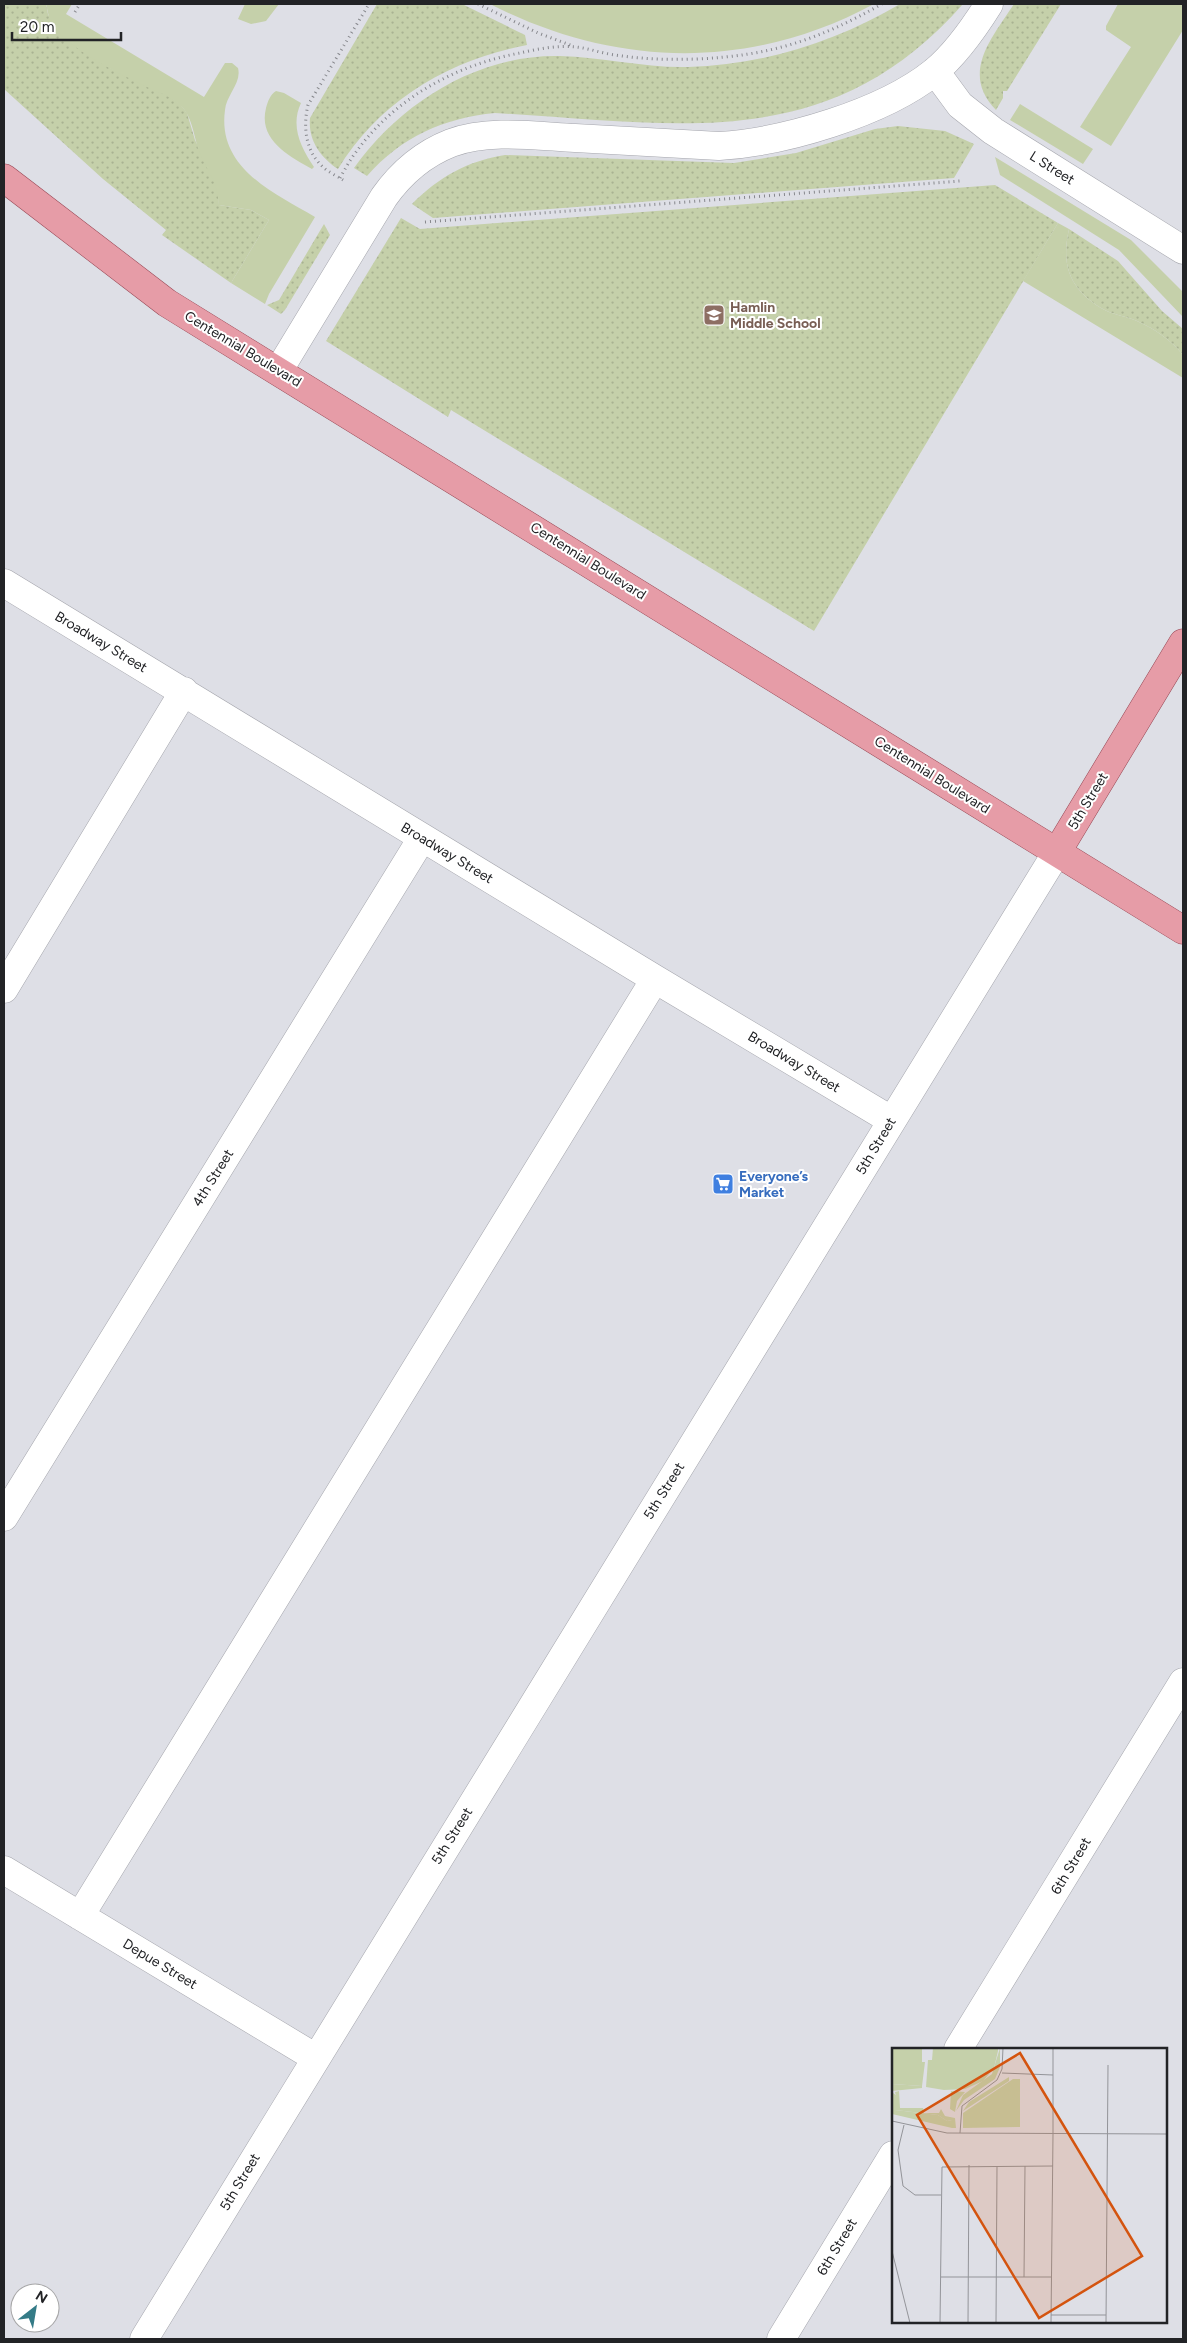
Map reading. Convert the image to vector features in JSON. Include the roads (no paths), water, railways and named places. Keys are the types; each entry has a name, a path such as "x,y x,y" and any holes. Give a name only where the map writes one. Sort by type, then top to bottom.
{"main road":[{"name":"Centennial Boulevard","path":"4,178 167,303 279,370 1183,930"},
{"name":"5th Street","path":"1057,852 1183,643"}],"street":[{"path":"279,370 396,181 413,165 452,143 508,135 719,146 767,142 788,137 856,113 910,89 935,71 961,44 989,4"},
{"name":"L Street","path":"935,71 960,105 993,131 1183,250"},
{"name":"Broadway Street","path":"4,583 422,838 891,1120"},
{"path":"4,989 184,692"},
{"name":"4th Street","path":"4,1517 422,838"},
{"name":"5th Street","path":"144,2339 1057,852"},
{"path":"80,1916 655,979"},
{"name":"6th Street","path":"959,2048 1183,1682"},
{"name":"Depue Street","path":"4,1870 316,2058"},
{"name":"6th Street","path":"781,2339 892,2157"}],"place":[{"name":"Hamlin Middle School","path":"714,315"},
{"name":"Everyone’s Market","path":"723,1184"}]}
